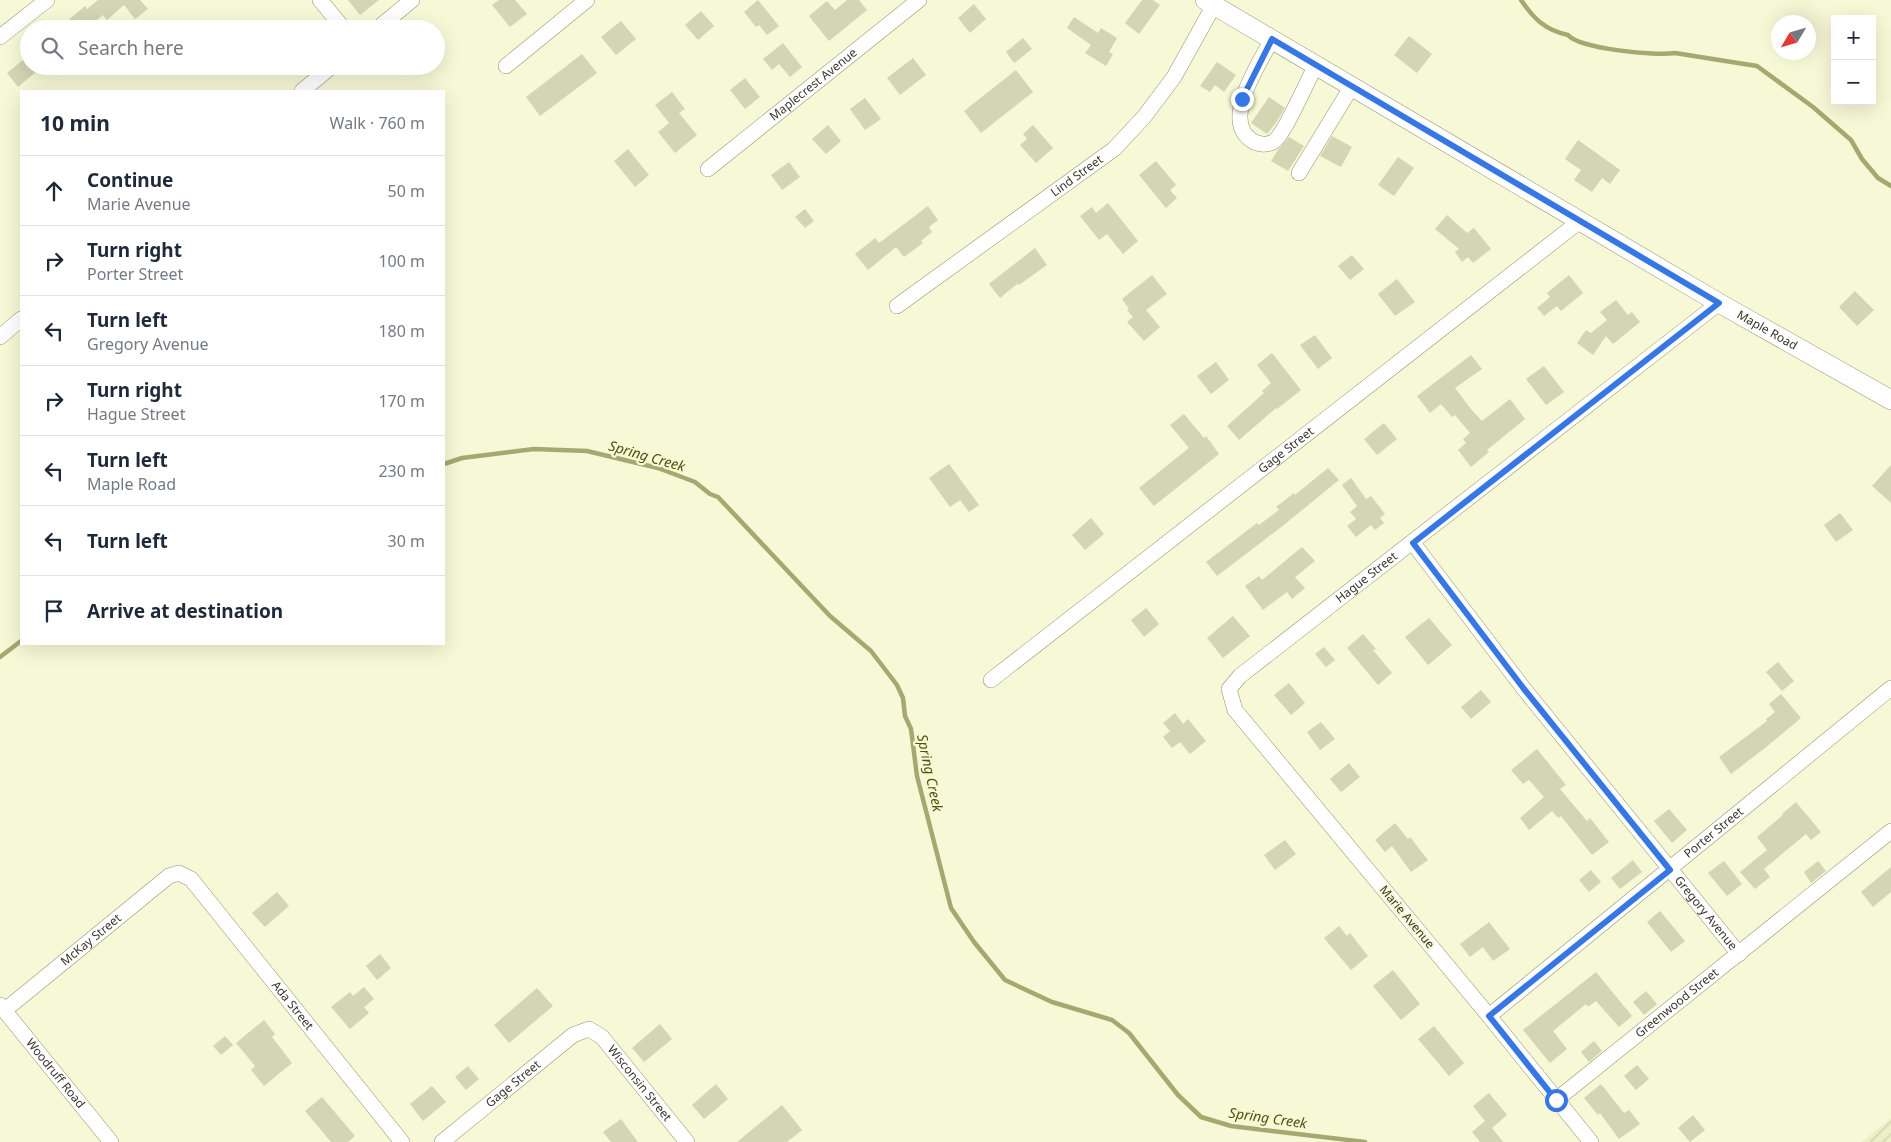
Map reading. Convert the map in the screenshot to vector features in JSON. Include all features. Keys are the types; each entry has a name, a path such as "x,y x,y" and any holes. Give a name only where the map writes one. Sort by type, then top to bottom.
{"main road":[{"name":"Maple Road","path":"1210,3 1719,303 1891,400"}],"street":[{"path":"22,20 47,0"},
{"path":"320,0 337,20"},
{"path":"389,20 412,0"},
{"path":"506,66 587,0"},
{"name":"Maplecrest Avenue","path":"708,169 919,0"},
{"name":"Lind Street","path":"897,306 1114,149 1144,117 1174,77 1210,3"},
{"path":"0,37 20,21"},
{"path":"1272,39 1242,99 1239,119 1241,130 1249,139 1259,144 1273,142 1281,132 1316,65"},
{"path":"303,90 321,75"},
{"path":"1298,173 1352,86"},
{"name":"Gage Street","path":"991,680 1580,221"},
{"name":"Hague Street","path":"1229,688 1240,676 1719,303"},
{"path":"0,337 20,321"},
{"name":"Gregory Avenue","path":"1413,543 1524,689 1739,954"},
{"name":"Marie Avenue","path":"1229,688 1235,710 1591,1142"},
{"name":"Porter Street","path":"1489,1016 1891,688"},
{"name":"Greenwood Street","path":"1556,1100 1891,831"},
{"name":"McKay Street","path":"2,1008 169,876 179,873"},
{"name":"Ada Street","path":"179,873 191,879 402,1142"},
{"name":"Woodruff Road","path":"2,1008 111,1142"},
{"name":"Gage Street","path":"442,1142 573,1035 589,1029"},
{"name":"Wisconsin Street","path":"589,1029 602,1036 687,1142"}],"shaded area":[{"path":"1891,1118 1891,1142 1862,1142"}],"building":[{"path":"98,0 140,0 148,9 135,19 124,5 107,20 103,15 97,20 69,20 85,6 87,9"},
{"path":"348,0 379,0 360,15"},
{"path":"499,0 515,0 527,14 510,27 492,5"},
{"path":"758,0 779,26 767,35 759,25 756,27 744,12"},
{"path":"847,0 859,0 867,10 829,41 809,16 827,1 835,10"},
{"path":"1142,0 1153,0 1160,5 1139,34 1125,23"},
{"path":"974,4 986,19 970,33 958,18"},
{"path":"701,11 714,26 698,40 685,25"},
{"path":"1074,17 1098,33 1101,28 1117,38 1109,52 1113,54 1106,66 1085,53 1091,45 1067,28"},
{"path":"621,21 636,39 616,55 601,37"},
{"path":"1409,36 1432,54 1417,73 1394,55"},
{"path":"1023,38 1032,49 1014,63 1006,52"},
{"path":"783,43 802,67 790,77 779,64 772,70 763,59"},
{"path":"582,54 597,73 540,116 526,97"},
{"path":"913,58 926,75 900,95 887,78"},
{"path":"20,62 20,75 32,75 18,87 7,73"},
{"path":"1217,62 1236,75 1224,92 1215,85 1210,92 1200,86"},
{"path":"1016,70 1033,92 981,133 964,111"},
{"path":"745,78 760,97 745,109 730,90"},
{"path":"672,92 685,109 679,113 697,135 675,153 658,132 669,123 655,105"},
{"path":"1269,97 1285,108 1267,134 1251,123"},
{"path":"865,98 881,119 865,130 850,109"},
{"path":"828,125 841,141 826,154 812,139"},
{"path":"1033,125 1053,148 1036,163 1020,145 1027,139 1023,134"},
{"path":"1332,136 1352,147 1341,167 1320,156"},
{"path":"1289,137 1304,146 1288,171 1271,161"},
{"path":"1578,140 1620,170 1610,184 1602,178 1592,192 1574,180 1581,170 1565,159"},
{"path":"628,149 649,175 635,187 614,161"},
{"path":"1398,157 1414,168 1394,196 1378,185"},
{"path":"1156,161 1176,185 1170,190 1177,198 1166,208 1139,175"},
{"path":"789,162 800,177 782,190 771,175"},
{"path":"1108,203 1138,241 1123,254 1107,234 1099,240 1080,216 1092,207 1096,213"},
{"path":"928,206 938,220 929,227 932,232 921,241 923,243 904,257 896,247 868,270 855,254 875,238 879,243"},
{"path":"805,209 814,221 805,228 795,217"},
{"path":"1447,215 1467,233 1474,228 1491,249 1473,263 1468,257 1462,262 1455,252 1459,249 1435,229"},
{"path":"1035,248 1047,265 1019,285 1017,284 1000,298 989,284"},
{"path":"1352,255 1364,269 1350,280 1338,266"},
{"path":"1152,275 1167,294 1146,310 1160,327 1144,341 1127,322 1133,317 1122,299"},
{"path":"1569,275 1583,293 1561,311 1557,306 1544,316 1537,308 1550,297 1547,293"},
{"path":"1397,279 1415,302 1395,316 1378,294"},
{"path":"1855,291 1874,310 1857,326 1839,307"},
{"path":"1616,300 1628,315 1632,312 1640,322 1613,344 1606,336 1593,355 1577,343 1586,330 1591,333 1607,320 1600,312"},
{"path":"1315,335 1332,358 1318,369 1300,345"},
{"path":"1272,353 1301,390 1276,408 1239,440 1227,426 1264,393 1262,391 1271,383 1257,365"},
{"path":"1471,355 1482,369 1455,388 1471,409 1482,421 1510,399 1525,419 1487,450 1489,452 1471,467 1458,450 1466,443 1463,439 1470,433 1455,415 1452,417 1441,404 1430,413 1417,396"},
{"path":"1216,362 1229,380 1211,394 1197,376"},
{"path":"1544,366 1564,392 1546,405 1526,379"},
{"path":"1184,414 1204,438 1206,436 1219,454 1154,506 1139,488 1189,448 1170,425"},
{"path":"1384,423 1397,439 1377,455 1364,439"},
{"path":"949,464 979,505 969,512 960,500 950,507 929,478"},
{"path":"1891,465 1891,503 1872,486"},
{"path":"1328,468 1339,480 1217,576 1206,562 1257,523 1259,525 1279,510 1276,507 1294,493 1295,495"},
{"path":"1351,478 1366,499 1371,496 1385,514 1380,518 1384,523 1375,530 1371,525 1356,537 1347,526 1356,519 1350,512 1357,506 1342,485"},
{"path":"1840,513 1853,530 1836,542 1824,525"},
{"path":"1091,518 1104,534 1085,550 1072,535"},
{"path":"1302,547 1315,561 1295,577 1305,588 1292,599 1287,592 1263,610 1245,586 1259,576 1262,580"},
{"path":"1146,608 1159,624 1144,637 1131,620"},
{"path":"1233,616 1250,636 1223,658 1207,638"},
{"path":"1429,618 1452,645 1428,665 1405,637"},
{"path":"1363,634 1376,649 1373,650 1392,673 1378,685 1347,648"},
{"path":"1324,647 1335,660 1326,667 1315,654"},
{"path":"1778,662 1794,681 1782,691 1766,672"},
{"path":"1289,683 1305,703 1291,715 1274,695"},
{"path":"1481,690 1491,702 1471,719 1461,707"},
{"path":"1781,694 1801,718 1731,774 1719,757 1767,721 1766,719 1775,712 1769,704"},
{"path":"1175,713 1183,724 1188,719 1206,741 1190,754 1180,742 1172,748 1163,737 1170,731 1163,723"},
{"path":"1321,722 1335,739 1320,750 1307,732"},
{"path":"1537,749 1566,785 1560,789 1587,821 1590,818 1609,842 1592,855 1561,816 1558,818 1552,811 1529,830 1520,818 1544,797 1529,780 1523,784 1511,770"},
{"path":"1349,763 1360,777 1341,792 1330,779"},
{"path":"1796,802 1821,832 1811,840 1806,834 1764,869 1770,877 1755,889 1740,872 1767,850 1757,837"},
{"path":"1669,809 1687,830 1672,843 1654,821"},
{"path":"1395,823 1408,839 1410,837 1428,860 1411,872 1392,846 1385,852 1375,840"},
{"path":"1285,840 1296,854 1275,870 1264,855"},
{"path":"1633,860 1642,872 1620,889 1611,878"},
{"path":"1724,861 1742,884 1727,896 1708,873"},
{"path":"1818,861 1826,871 1811,883 1804,872"},
{"path":"1891,867 1891,892 1873,907 1861,892"},
{"path":"1591,870 1601,882 1589,892 1579,880"},
{"path":"277,892 289,906 265,927 252,913"},
{"path":"1660,911 1685,941 1671,952 1647,922"},
{"path":"1489,922 1510,949 1493,961 1483,947 1470,957 1460,944"},
{"path":"1339,926 1347,936 1350,933 1368,956 1351,970 1324,938"},
{"path":"380,954 391,968 377,980 366,966"},
{"path":"1393,970 1420,1004 1401,1020 1373,986"},
{"path":"1596,972 1632,1016 1619,1027 1596,1001 1588,1007 1586,1004 1553,1031 1567,1049 1550,1063 1523,1030"},
{"path":"364,987 374,999 364,1007 369,1013 350,1029 331,1007 350,992 353,996"},
{"path":"537,988 553,1006 509,1043 494,1025"},
{"path":"1646,991 1657,1004 1644,1015 1633,1002"},
{"path":"264,1020 275,1034 272,1037 292,1063 264,1086 251,1070 255,1066 236,1043"},
{"path":"660,1024 672,1039 644,1062 632,1048"},
{"path":"1434,1026 1464,1063 1449,1076 1418,1039"},
{"path":"225,1036 233,1045 221,1055 213,1046"},
{"path":"1594,1041 1602,1051 1589,1062 1581,1052"},
{"path":"1637,1065 1649,1079 1636,1090 1624,1076"},
{"path":"468,1066 479,1079 466,1090 455,1077"},
{"path":"716,1084 728,1099 704,1119 692,1105"},
{"path":"1601,1084 1624,1113 1629,1110 1640,1124 1619,1139 1600,1113 1598,1115 1584,1098"},
{"path":"432,1086 446,1102 423,1121 410,1104"},
{"path":"1489,1093 1507,1115 1492,1128 1503,1142 1480,1142 1472,1132 1485,1121 1473,1106"},
{"path":"322,1097 355,1136 348,1142 331,1142 305,1111"},
{"path":"782,1105 802,1130 787,1142 737,1142"},
{"path":"1693,1115 1705,1130 1690,1142 1678,1128"},
{"path":"621,1119 638,1142 611,1142 603,1132"}],"waterway":[{"path":"1521,0 1546,27 1587,44 1602,48 1636,52 1675,53 1757,66 1813,107 1851,140 1862,159 1878,178 1891,186"},
{"name":"Spring Creek","path":"445,464 462,458 534,449 587,451 658,468 695,482 710,494 718,497 830,616 871,651 897,685 903,698 905,716 911,729 917,776 951,908 974,942 1005,980 1052,1002 1112,1020 1129,1033 1178,1095 1201,1117 1231,1126 1365,1142"},
{"name":"Spring Creek","path":"0,657 20,642"}],"route":[{"path":"1242,99 1272,39 1719,303 1413,543 1524,689 1670,870 1489,1016 1556,1100"}]}
